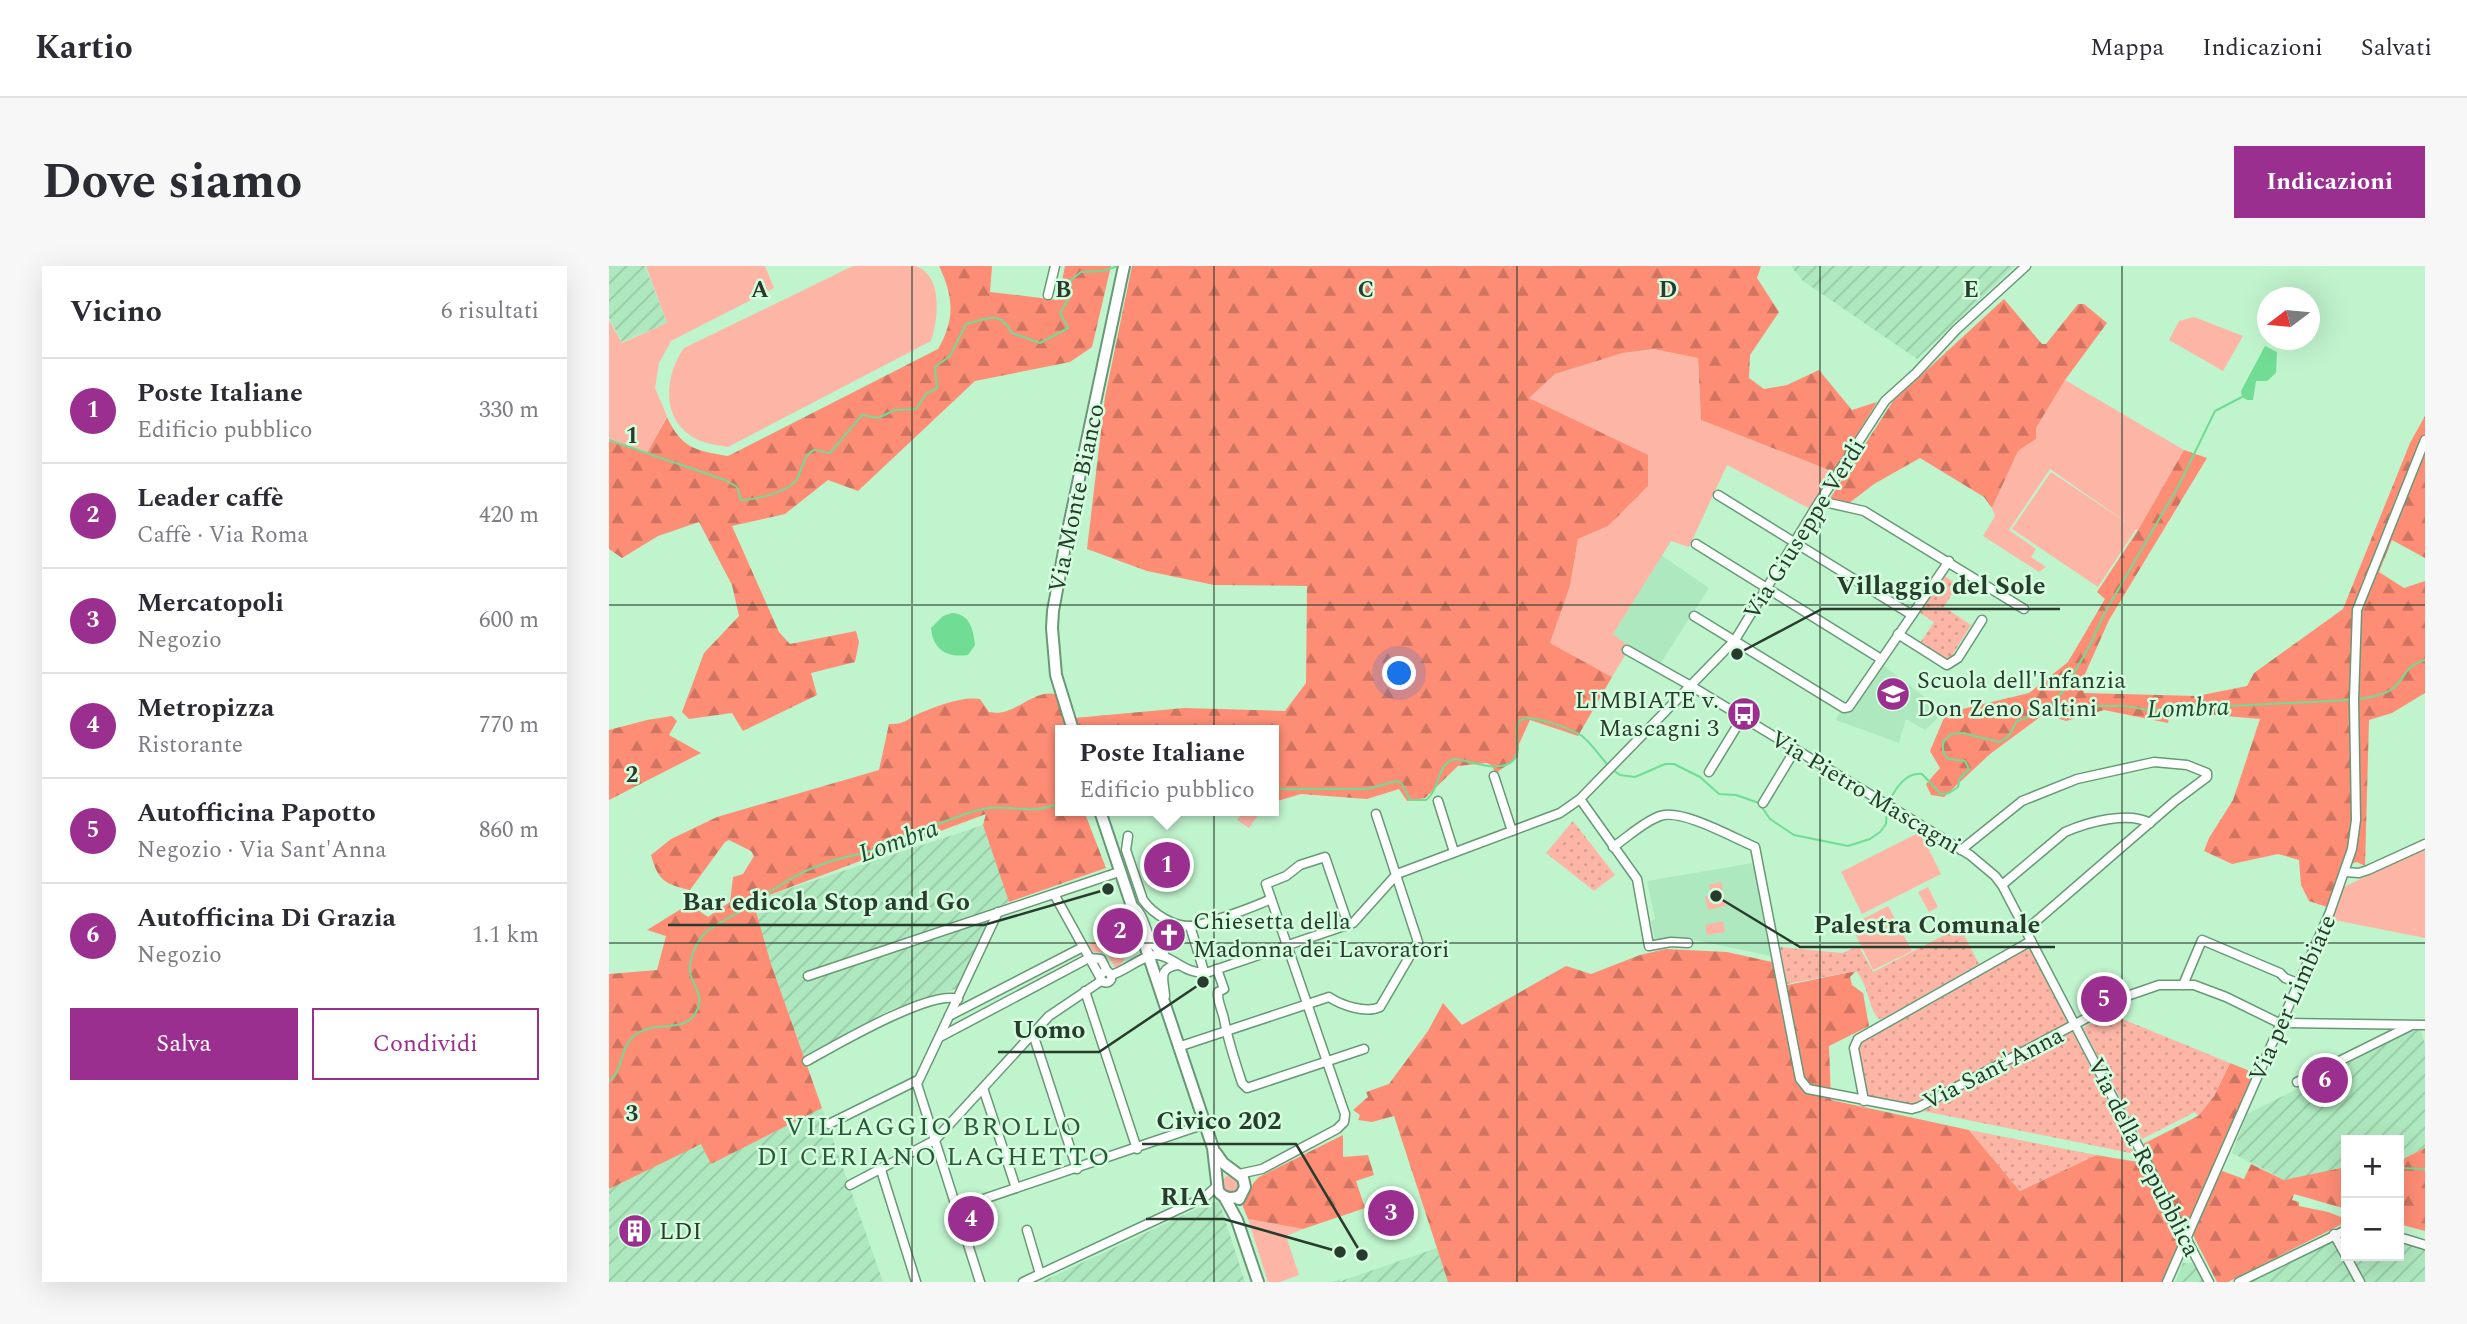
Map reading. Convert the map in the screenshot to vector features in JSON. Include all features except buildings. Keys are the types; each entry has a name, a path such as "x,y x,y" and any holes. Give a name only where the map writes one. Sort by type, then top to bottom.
{"main road":[{"name":"Via Monte Bianco","path":"1071,725 1056,675 1053,611 1125,266"},
{"path":"1102,816 1213,1148 1220,1190 1237,1220 1258,1282"},
{"path":"1213,1148 1223,1163 1236,1172 1243,1190 1237,1204 1237,1220"},
{"path":"1220,1190 1223,1173 1236,1172"},
{"path":"1220,1190 1231,1199 1243,1190"}],"street":[{"path":"1048,295 1055,266"},
{"name":"Via Giuseppe Verdi","path":"1394,876 1560,813 1580,799 1735,640 1885,401 1916,373 1956,330 2027,266"},
{"name":"Via per Limbiate","path":"2167,1282 2330,912 2345,872 2356,820 2354,700 2357,610 2425,440"},
{"path":"1718,495 1912,615"},
{"path":"1820,501 1864,511 2024,609"},
{"path":"1696,544 1881,659"},
{"path":"1694,616 1844,708 1849,707 1949,561"},
{"path":"1898,634 1947,666 1958,657 1982,620"},
{"name":"Via Pietro Mascagni","path":"1627,650 1691,685 1970,855"},
{"path":"1709,772 1742,718"},
{"path":"1763,803 1795,750"},
{"path":"1962,850 1989,825 2022,801 2077,779 2154,761 2187,765 2207,774 2207,777 2026,930"},
{"path":"1494,776 1512,831"},
{"path":"1580,799 1637,879 1649,946 1671,942 1688,943"},
{"path":"1438,801 1454,852"},
{"path":"1178,1046 1329,997 1337,1003 1369,1010 1380,1007 1418,942 1394,876 1376,814"},
{"path":"1613,847 1653,819 1670,814 1755,847 1800,1079 1808,1088 1864,1101 1854,1048 1858,1039 2031,941"},
{"path":"2002,886 2071,829 2130,818 2143,819 2150,823"},
{"path":"1128,836 1126,850 1143,900 1163,918 1190,926 1271,899"},
{"path":"2345,872 2359,873 2368,870 2425,844"},
{"name":"Via della Repubblica","path":"1970,855 1995,876 2002,886 2210,1282"},
{"path":"1243,1190 1260,1170 1337,1129 1344,1122 1345,1114 1266,884 1286,876 1300,865 1325,857 1348,924"},
{"path":"808,976 1119,872"},
{"path":"850,1185 935,1140 1049,1016 1105,976 1158,955 1203,973 1348,924 1356,920 1394,876"},
{"path":"1053,894 1089,958"},
{"path":"1130,903 1139,909 1152,945 1174,963"},
{"path":"980,1282 918,1080 998,912"},
{"path":"1190,926 1203,973"},
{"path":"2183,985 2202,940 2280,973 2284,978 2297,983"},
{"path":"949,1016 1083,947"},
{"path":"939,1037 1089,958 1101,960 1105,976"},
{"path":"1165,1006 1161,977 1174,963"},
{"path":"1217,969 1224,989 1218,992 1217,996 1224,1018 1224,1031 1242,1083 1247,1088 1364,1049"},
{"name":"Via Sant'Anna","path":"1864,1101 1912,1110 2146,989 2159,985 2183,985 2208,990 2279,1023 2425,1025"},
{"path":"1084,991 1137,1149"},
{"path":"807,1061 896,1013 948,997 958,999"},
{"path":"2297,1082 2413,1025"},
{"path":"1033,1034 1077,1169"},
{"path":"829,1124 918,1080"},
{"path":"983,1088 1016,1188"},
{"path":"957,1208 1205,1124"},
{"path":"881,1170 916,1282"},
{"path":"1236,1172 1260,1170"},
{"path":"1023,1282 1220,1190"},
{"path":"1027,1230 1040,1274"},
{"path":"2238,1282 2341,1232"},
{"path":"2334,1234 2360,1282"},
{"path":"2404,1239 2425,1245"}],"shaded area":[{"path":"609,266 645,266 667,323 622,342 609,318"},
{"path":"646,266 765,266 774,288 671,341 659,363 655,388 667,416 647,453 609,441 609,320 622,343 667,323"},
{"path":"853,266 915,266 924,271 931,279 937,299 936,322 931,341 728,447 699,440 681,428 670,406 669,394 673,369 684,348"},
{"path":"1791,266 2015,266 1917,359 1803,281"},
{"path":"2194,317 2243,336 2223,371 2169,340 2179,321"},
{"path":"1655,349 1698,358 1701,420 1834,472 1812,510 1727,465 1689,547 1671,541 1613,634 1630,647 1612,677 1550,643 1570,586 1578,539 1608,526 1529,398 1555,374 1623,353"},
{"path":"2263,350 2277,352 2276,373 2267,381 2256,381 2253,400 2242,397 2241,391"},
{"path":"2065,380 2184,450 2138,530 2136,529 2098,587 2012,529 2051,472 2133,527 2050,469 2009,530 2036,549 2031,557 2046,567 2039,572 1983,536 1995,516 1992,508 2018,451 2036,439 2036,428"},
{"path":"1661,555 1709,588 1660,664 1612,635"},
{"path":"1942,574 1957,585 1944,607 1971,625 1951,657 1943,659 1920,643 1934,622 1920,613"},
{"path":"952,613 967,619 972,628 975,645 968,655 960,656 942,651 932,636 931,628 943,616"},
{"name":"Scuola dell'Infanzia Don Zeno Saltini","path":"1883,665 1944,712 1925,730 1906,719 1899,743 1836,720 1841,709 1852,709"},
{"path":"1240,816 1257,816 1249,828 1237,820"},
{"path":"1573,821 1615,875 1594,891 1546,853"},
{"path":"983,825 1009,902 982,914 987,927 959,988 892,1009 804,1057 752,901"},
{"path":"1920,832 1941,874 1862,914 1841,872"},
{"path":"2425,848 2425,938 2334,920 2331,915 2344,887"},
{"path":"1753,863 1771,956 1680,937 1655,941 1651,921 1655,919 1647,881"},
{"path":"1721,882 1726,906 1708,910 1705,897 1712,895 1709,885"},
{"path":"1928,887 1938,907 1929,912 1918,892"},
{"path":"1888,906 1912,951 1873,970 1851,925"},
{"path":"1723,921 1725,932 1707,935 1705,925"},
{"path":"1960,927 1979,964 1884,1018 1879,1019 1873,1010 1856,971 1787,984 1780,947 1842,953 1859,946 1873,972"},
{"path":"1096,941 1128,944 1125,958 1116,969 1106,953 1093,952 1088,945"},
{"path":"2024,950 2032,950 2068,1022 2066,1026 1915,1105 1866,1097 1857,1045 1860,1040"},
{"path":"2110,1014 2230,1063 2214,1096 2198,1116 2195,1112 2142,1139 2083,1028"},
{"path":"2420,1027 2425,1044 2425,1148 2404,1158 2404,1135 2341,1135 2341,1168 2285,1180 2232,1153 2247,1114"},
{"path":"2072,1031 2135,1154 1923,1111"},
{"path":"822,1108 883,1282 609,1282 609,1189 701,1143 712,1163"},
{"path":"1969,1130 2096,1155 2020,1191"},
{"path":"1231,1175 1237,1178 1240,1184 1237,1190 1231,1193 1225,1190 1222,1184 1225,1178"},
{"path":"1219,1201 1245,1282 1041,1282 1203,1206"},
{"path":"1248,1219 1303,1229 1286,1236 1299,1275 1280,1282 1268,1282"},
{"path":"2341,1236 2341,1261 2404,1261 2404,1243 2425,1249 2425,1282 2249,1282"},
{"path":"1437,1248 1448,1282 1332,1282 1341,1281"},
{"path":"2183,1263 2192,1263 2208,1282 2175,1282"}],"green space":[{"path":"939,266 992,266 990,292 1058,300 1065,266 1111,266 1092,347 1070,362 975,381 858,491 828,480 785,514 732,526 779,632 790,644 856,631 859,642 855,662 811,673 817,695 743,731 732,713 689,719 682,712 704,653 739,616 732,585 699,522 658,536 622,558 609,549 609,441 647,453 667,417 684,442 707,452 728,456 938,349 944,338 951,308 948,288"},
{"path":"1132,266 1761,266 1757,278 1779,312 1750,355 1749,378 1764,389 1787,385 1819,370 1852,410 1877,402 1834,472 1701,420 1698,358 1654,349 1623,353 1555,374 1529,398 1648,455 1648,486 1608,526 1578,539 1570,586 1550,643 1612,677 1578,736 1530,720 1519,744 1518,757 1496,773 1491,765 1486,763 1458,766 1425,798 1407,801 1399,789 1367,799 1301,794 1279,801 1279,725 1055,725 1055,816 1086,816 1106,868 1009,902 983,825 986,814 753,901 771,964 822,1108 711,1164 701,1144 609,1189 609,974 657,970 666,936 647,930 689,904 708,917 730,902 733,877 743,874 754,856 751,851 729,840 725,842 690,890 663,880 651,855 671,839 717,817 879,770 889,724 902,723 927,710 958,700 980,699 989,712 998,713 1039,696 1057,694 1074,718 1184,708 1285,711 1306,683 1307,586 1214,585 1147,571 1087,549 1105,397"},
{"path":"2004,299 2042,344 2046,344 2078,304 2084,304 2107,323 2065,380 2036,428 2036,439 2018,451 1992,508 1984,497 1920,458 1874,484 1848,504 1835,501 1831,497 1893,401"},
{"path":"2425,416 2425,558 2392,540 2379,572 2404,588 2425,581 2425,693 2392,713 2369,720 2365,866 2357,862 2344,866 2327,907 2309,901 2301,885 2299,860 2278,854 2232,864 2204,851 2233,800 2260,719 2170,711 2168,723 2104,710 2066,721 2044,714 1990,754 1944,797 1931,795 1926,784 1940,768 1930,751 1946,713 2029,693 2068,662 2105,599 2097,592 2138,530 2184,450 2207,458 2109,620 2081,683 2084,693 2197,696 2247,686 2254,673 2343,609 2410,443"},
{"path":"672,716 677,721 669,735 701,753 609,800 609,730"},
{"path":"1666,949 1727,952 1772,962 1778,987 1856,971 1850,977 1852,985 1863,993 1869,1026 1829,1046 1831,1100 1969,1130 2020,1191 2096,1155 2138,1162 2149,1155 2143,1144 2198,1116 2214,1096 2230,1063 2255,1073 2217,1169 2244,1179 2251,1164 2284,1180 2341,1168 2341,1208 2294,1194 2292,1200 2299,1202 2299,1206 2341,1217 2341,1225 2228,1282 2217,1282 2193,1235 2181,1241 2163,1282 1448,1282 1394,1116 1372,1122 1358,1120 1360,1115 1353,1110 1368,1097 1366,1092 1389,1084 1428,1031 1443,1003 1462,1025 1566,966 1591,974 1640,955"},
{"path":"1343,1135 1343,1157 1368,1155 1374,1175 1356,1181 1365,1208 1303,1229 1248,1219 1242,1204 1259,1177"},
{"path":"2425,1148 2425,1231 2404,1225 2404,1158"}],"waterway":[{"path":"609,440 725,480 737,487 741,500 771,494 793,484 810,452 816,450 830,453 862,415 878,418 895,410 916,409 926,394 937,388 935,367 950,356 966,324 998,318 1012,333 1040,343 1068,328 1060,313 1069,298 1071,280 1081,272 1103,271 1118,266"},
{"path":"2045,712 2064,690 2090,645 2104,614 2179,485 2215,411 2242,397"},
{"name":"Lombra","path":"2360,699 2388,691 2397,685 2412,666 2425,660"},
{"name":"Lombra","path":"1889,801 1902,782 1916,774 1922,774 1941,794 1949,793 1958,787 1960,778 1969,769 1965,761 1948,759 1943,752 1943,742 1951,734 1963,733 1999,742 2008,737 2017,721 2038,714 2068,713 2098,706 2150,710 2350,700"},
{"name":"Lombra","path":"1279,789 1367,789 1397,781 1402,784 1410,800 1426,800 1449,761 1455,759 1502,766 1514,760 1518,724 1526,718 1551,723 1577,733 1589,742 1607,764"},
{"name":"Lombra","path":"1613,770 1620,775 1635,777 1665,764 1674,764 1700,777 1719,794 1736,795 1759,803 1770,819 1794,835 1848,846 1870,839 1880,832 1886,824 1887,810"},
{"name":"Lombra","path":"609,1081 617,1071 627,1044 638,1033 654,1027 680,1024 693,1016 699,999 690,973 691,958 704,934 712,927 801,873 823,864 879,848 978,810 1037,809 1055,805"},
{"path":"2404,1168 2425,1169"}],"place":[{"name":"Villaggio del Sole","path":"1737,654"},
{"name":"Scuola dell'Infanzia Don Zeno Saltini","path":"1893,694"},
{"name":"LIMBIATE v. Mascagni 3","path":"1744,714"},
{"name":"Poste Italiane","path":"1167,865"},
{"name":"Bar edicola Stop and Go","path":"1108,889"},
{"name":"Palestra Comunale","path":"1716,896"},
{"name":"Leader caffè","path":"1120,931"},
{"name":"Chiesetta della Madonna dei Lavoratori","path":"1169,935"},
{"name":"Uomo","path":"1203,982"},
{"name":"Autofficina Papotto","path":"2104,999"},
{"name":"Autofficina Di Grazia","path":"2325,1080"},
{"name":"Mercatopoli","path":"1391,1213"},
{"name":"Metropizza","path":"971,1219"},
{"name":"LDI","path":"635,1231"},
{"name":"RIA","path":"1340,1252"},
{"name":"Civico 202","path":"1362,1255"}],"district":[{"name":"VILLAGGIO BROLLO DI CERIANO LAGHETTO","path":"934,1141"}]}
